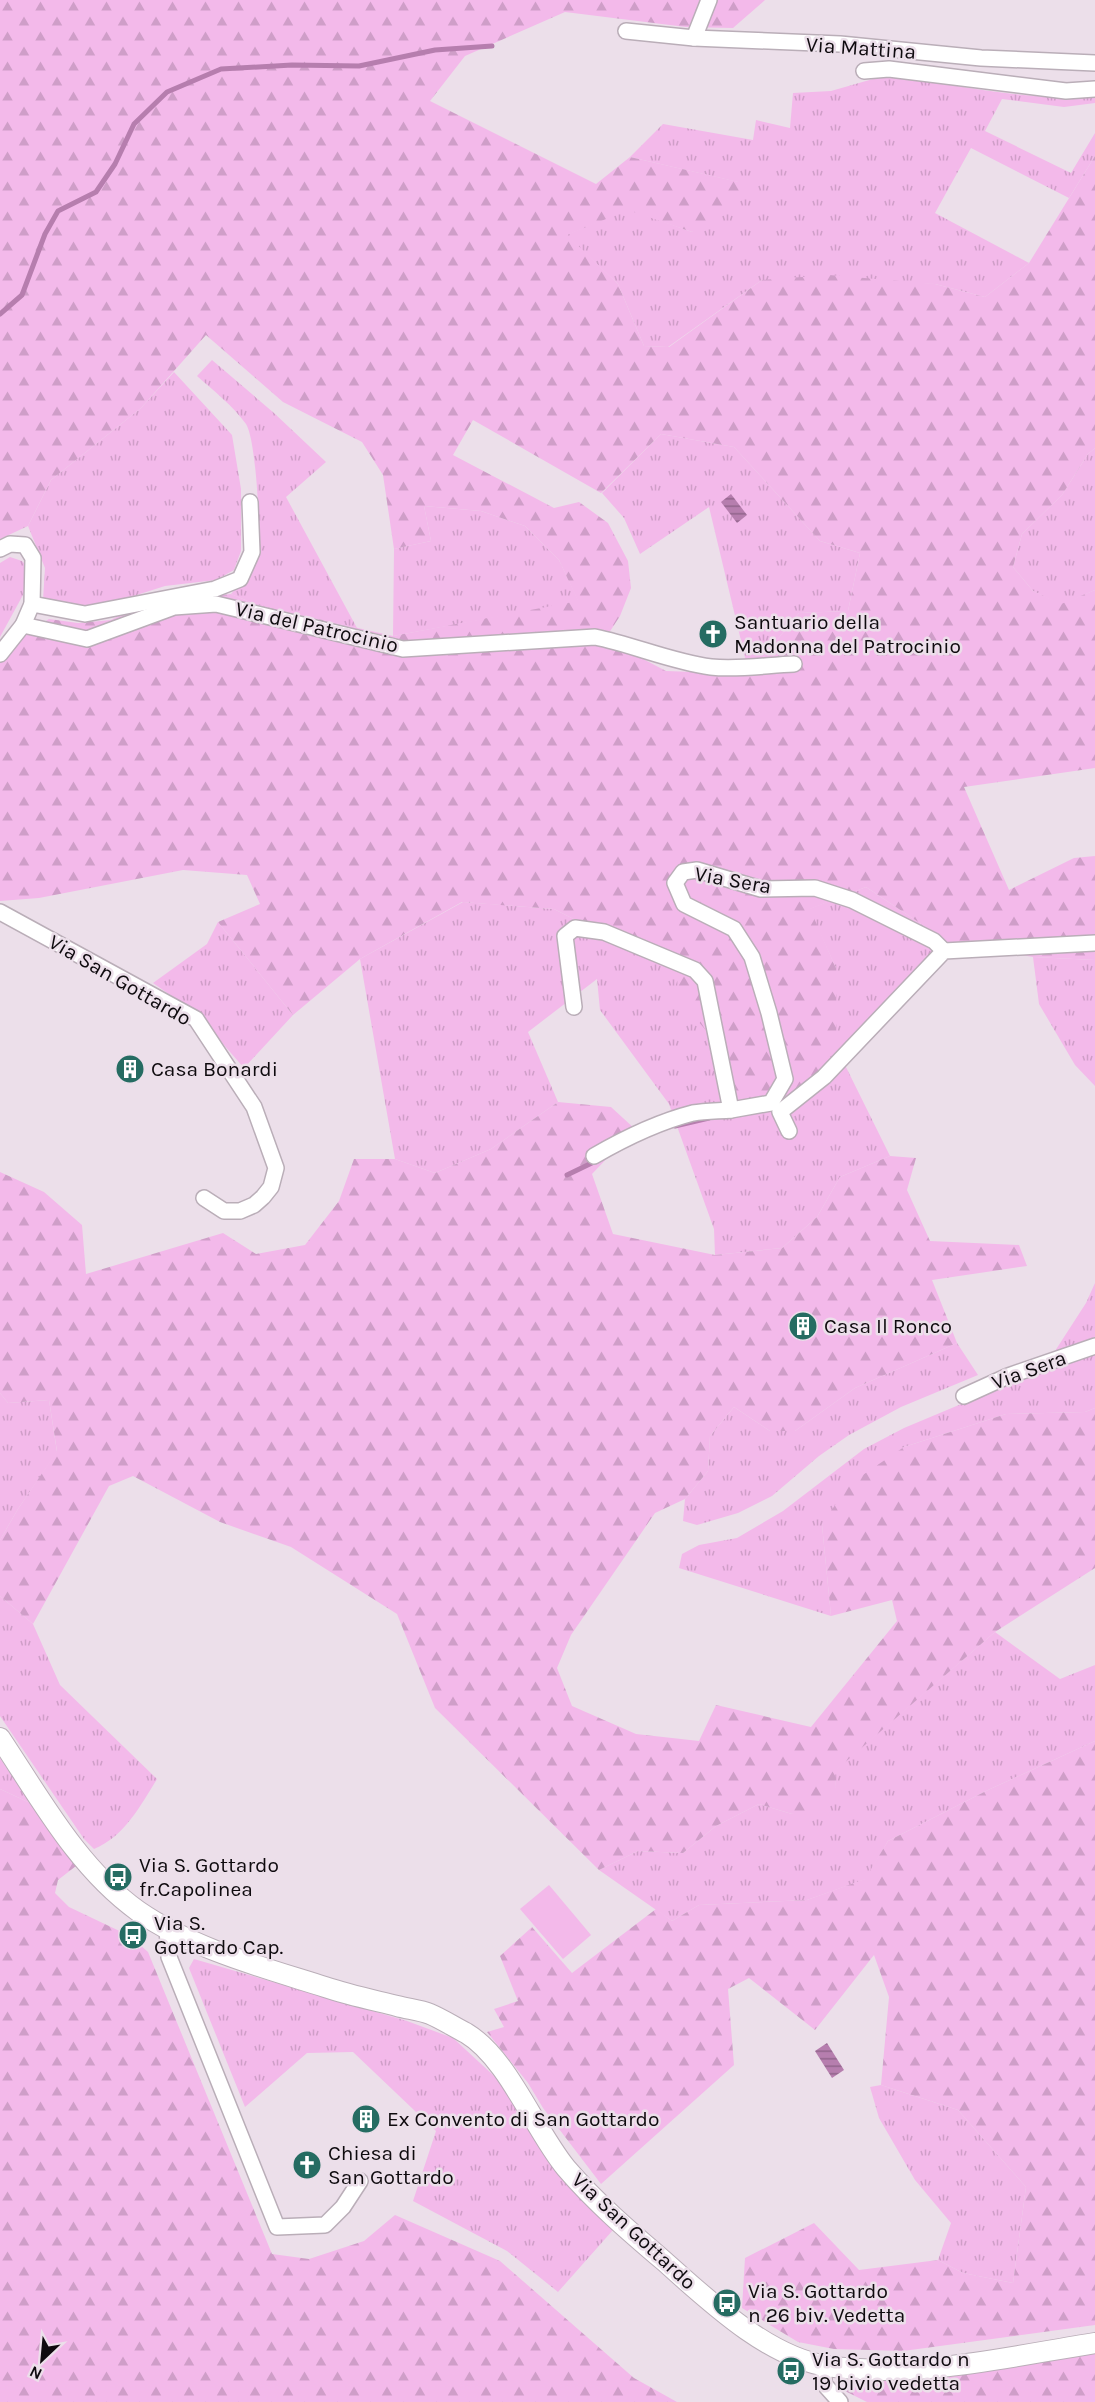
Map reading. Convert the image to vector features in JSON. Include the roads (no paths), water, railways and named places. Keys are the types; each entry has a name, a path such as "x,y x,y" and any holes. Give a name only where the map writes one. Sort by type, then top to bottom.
{"street":[{"path":"694,38 710,0"},
{"name":"Via Mattina","path":"626,32 694,38 840,44 981,58 1095,63"},
{"name":"Via Mattina","path":"864,71 889,69 1066,91 1095,89"},
{"path":"32,604 85,614 215,589 240,579 252,552 250,502"},
{"path":"0,549 10,544 26,545 33,558 32,604 23,625 0,654"},
{"name":"Via del Patrocinio","path":"23,625 87,639 174,607 216,604 403,648 595,637 714,667 794,664"},
{"path":"671,657 693,651"},
{"name":"Via Sera","path":"594,1156 627,1137 695,1113 771,1103 785,1079 770,1013 752,957 734,929 684,904 675,884 684,872 697,870 761,889 815,888 852,900 949,950"},
{"name":"Via San Gottardo","path":"0,912 195,1019 254,1107 276,1168 271,1187 264,1197 240,1212 224,1211 204,1198"},
{"path":"574,1007 565,936 575,928 604,932 694,970 705,981 731,1110"},
{"path":"942,934 949,950"},
{"path":"789,1131 780,1112 825,1077 949,950 1095,943"},
{"name":"Via Sera","path":"964,1396 1008,1376 1095,1346"},
{"name":"Via San Gottardo","path":"0,1738 75,1849 98,1876 136,1909 167,1929 239,1959 346,1994 429,2014 470,2036 510,2080 540,2132 564,2165 590,2194 628,2230 744,2328 794,2355 824,2365 914,2369 1095,2343"},
{"path":"167,1929 169,1957 277,2227 325,2225 343,2207 360,2181"},
{"path":"824,2365 825,2384 840,2402"}],"waterway":[{"path":"0,314 22,295 45,234 58,211 96,192 115,164 134,124 167,92 221,69 292,65 359,66 435,50 492,46"},
{"path":"675,1126 709,1118"},
{"path":"567,1175 598,1160"}],"place":[{"name":"Santuario della Madonna del Patrocinio","path":"713,634"},
{"name":"Casa Bonardi","path":"130,1069"},
{"name":"Casa Il Ronco","path":"803,1326"},
{"name":"Via S. Gottardo fr.Capolinea","path":"118,1877"},
{"name":"Via S. Gottardo Cap.","path":"133,1935"},
{"name":"Ex Convento di San Gottardo","path":"366,2119"},
{"name":"Chiesa di San Gottardo","path":"307,2165"},
{"name":"Via S. Gottardo n 26 biv. Vedetta","path":"727,2303"},
{"name":"Via S. Gottardo n 19 bivio vedetta","path":"791,2371"}]}
